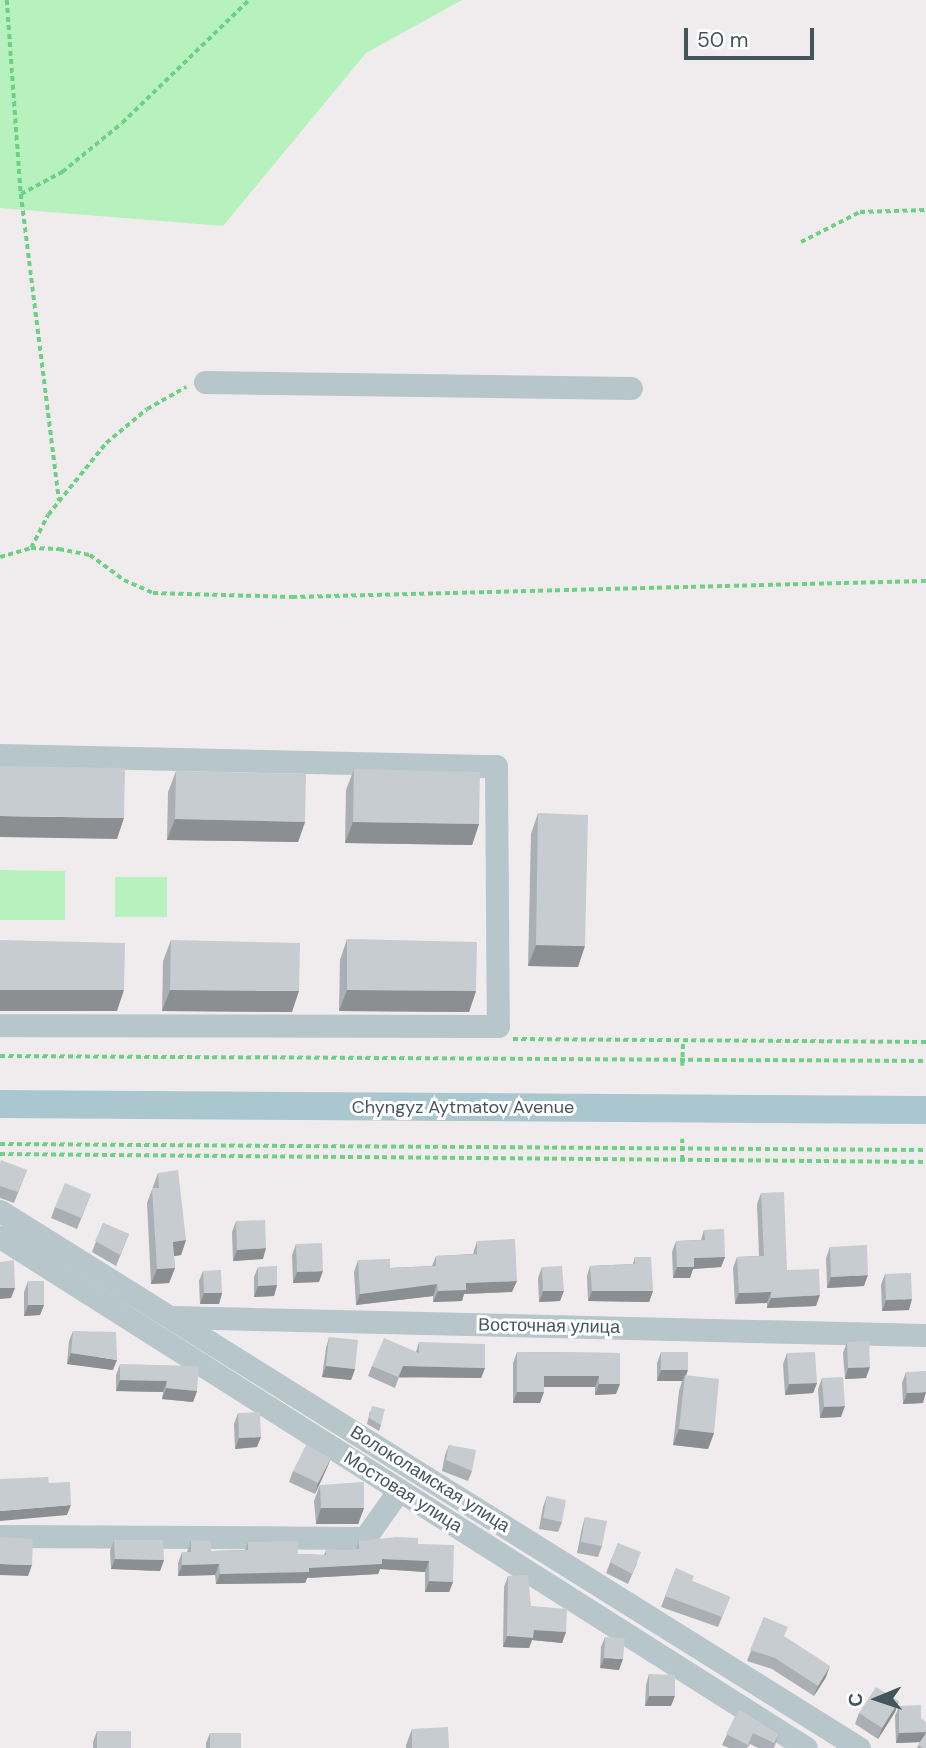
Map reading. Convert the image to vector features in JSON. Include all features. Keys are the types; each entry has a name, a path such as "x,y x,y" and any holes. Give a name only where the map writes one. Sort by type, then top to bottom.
{"main road":[{"name":"Chyngyz Aytmatov Avenue","path":"0,1104 926,1110"}],"street":[{"path":"205,382 631,388"},
{"path":"0,755 496,766 498,1026 0,1025"},
{"name":"Волоколамская улица","path":"0,1212 859,1748"},
{"name":"Мостовая улица","path":"0,1237 806,1748"},
{"name":"Восточная улица","path":"172,1317 926,1335"},
{"path":"0,1536 183,1533 272,1540 365,1538 399,1490"}],"path":[{"path":"6,0 20,194 59,501"},
{"path":"20,194 62,173 122,123 249,0"},
{"path":"800,242 860,212 926,210"},
{"path":"31,548 34,536 59,501 106,443 147,409 176,390 205,382"},
{"path":"0,557 31,548 90,555 124,580 167,593 292,597 926,581"},
{"path":"682,1064 683,1042"},
{"path":"0,1056 682,1064 926,1061"},
{"path":"682,1139 682,1160"},
{"path":"0,1144 926,1150"},
{"path":"0,1154 926,1162"}],"green space":[{"path":"0,0 462,0 366,53 223,226 0,208"},
{"path":"0,870 65,871 65,920 0,920"},
{"path":"115,877 167,877 167,917 115,917"}],"building":[{"path":"0,766 125,768 124,818 0,816"},
{"path":"354,769 480,772 479,824 353,822"},
{"path":"176,771 306,774 305,822 175,819"},
{"path":"538,813 588,815 585,946 536,945"},
{"path":"347,939 477,942 476,991 347,990"},
{"path":"0,940 125,943 124,990 0,990"},
{"path":"171,940 300,943 299,991 170,990"},
{"path":"1,1160 27,1170 18,1192 0,1186"},
{"path":"178,1170 186,1240 173,1242 175,1268 157,1269 152,1188 159,1188 158,1173"},
{"path":"65,1183 91,1194 81,1218 55,1207"},
{"path":"784,1192 787,1270 819,1269 820,1295 771,1298 771,1292 739,1293 737,1257 764,1256 761,1193"},
{"path":"265,1220 266,1248 237,1250 236,1221"},
{"path":"103,1223 129,1234 120,1255 95,1241"},
{"path":"724,1229 725,1257 694,1258 694,1267 677,1267 676,1241 705,1240 704,1230"},
{"path":"515,1239 517,1281 466,1283 466,1290 438,1291 437,1284 360,1294 358,1260 390,1259 390,1268 436,1266 436,1256 477,1254 477,1241"},
{"path":"322,1243 323,1271 297,1272 296,1244"},
{"path":"867,1245 868,1275 831,1277 830,1247"},
{"path":"635,1257 651,1257 653,1291 592,1291 590,1266 635,1264"},
{"path":"14,1260 15,1288 0,1288 0,1262"},
{"path":"277,1266 277,1285 258,1286 258,1267"},
{"path":"562,1266 564,1291 543,1291 542,1267"},
{"path":"221,1270 222,1293 204,1293 203,1271"},
{"path":"911,1273 912,1299 886,1300 885,1274"},
{"path":"28,1281 44,1281 44,1305 28,1305"},
{"path":"73,1331 116,1332 117,1360 71,1353"},
{"path":"329,1337 358,1340 355,1369 326,1366"},
{"path":"384,1338 419,1353 419,1342 485,1344 485,1368 403,1366 398,1377 372,1366"},
{"path":"869,1341 870,1367 848,1368 847,1342"},
{"path":"517,1352 620,1353 620,1384 599,1384 599,1376 544,1376 544,1392 517,1392"},
{"path":"661,1352 688,1352 688,1370 661,1370"},
{"path":"815,1352 817,1383 789,1384 787,1353"},
{"path":"120,1364 199,1366 197,1391 166,1388 167,1381 120,1380"},
{"path":"926,1371 926,1392 907,1393 906,1372"},
{"path":"685,1375 719,1379 714,1433 679,1429"},
{"path":"843,1377 845,1406 824,1407 822,1378"},
{"path":"372,1406 385,1409 381,1425 369,1418"},
{"path":"260,1412 261,1437 239,1438 238,1413"},
{"path":"306,1445 331,1458 318,1483 293,1471"},
{"path":"449,1445 476,1450 472,1471 446,1460"},
{"path":"48,1477 49,1483 70,1482 71,1505 0,1511 0,1479"},
{"path":"364,1482 364,1508 321,1508 320,1485"},
{"path":"547,1496 566,1500 562,1522 543,1518"},
{"path":"585,1517 607,1521 602,1546 581,1542"},
{"path":"0,1537 33,1539 32,1565 0,1564"},
{"path":"418,1538 418,1544 454,1545 453,1582 429,1581 429,1561 382,1559 382,1564 309,1568 309,1572 220,1574 219,1564 182,1565 182,1552 191,1552 191,1540 211,1541 211,1551 248,1550 248,1542 298,1541 298,1554 326,1555 326,1550 359,1549 359,1541"},
{"path":"114,1540 163,1540 164,1560 115,1559"},
{"path":"618,1543 641,1552 632,1574 610,1562"},
{"path":"676,1568 694,1576 692,1581 730,1597 722,1617 665,1596"},
{"path":"528,1575 531,1606 567,1609 566,1632 534,1630 533,1638 507,1636 508,1576"},
{"path":"764,1617 788,1627 784,1636 830,1666 818,1686 775,1658 750,1650"},
{"path":"605,1637 625,1638 623,1659 604,1658"},
{"path":"649,1674 675,1675 675,1696 649,1696"},
{"path":"876,1687 899,1701 882,1728 859,1713"},
{"path":"921,1705 921,1718 926,1722 926,1732 899,1733 899,1706"},
{"path":"739,1709 779,1734 774,1743 753,1733 748,1745 726,1734"},
{"path":"448,1727 449,1748 412,1748 412,1729"},
{"path":"97,1731 131,1731 131,1748 97,1748"},
{"path":"210,1733 241,1733 241,1748 210,1748"},
{"path":"926,1733 926,1748 923,1748 918,1745"}]}
